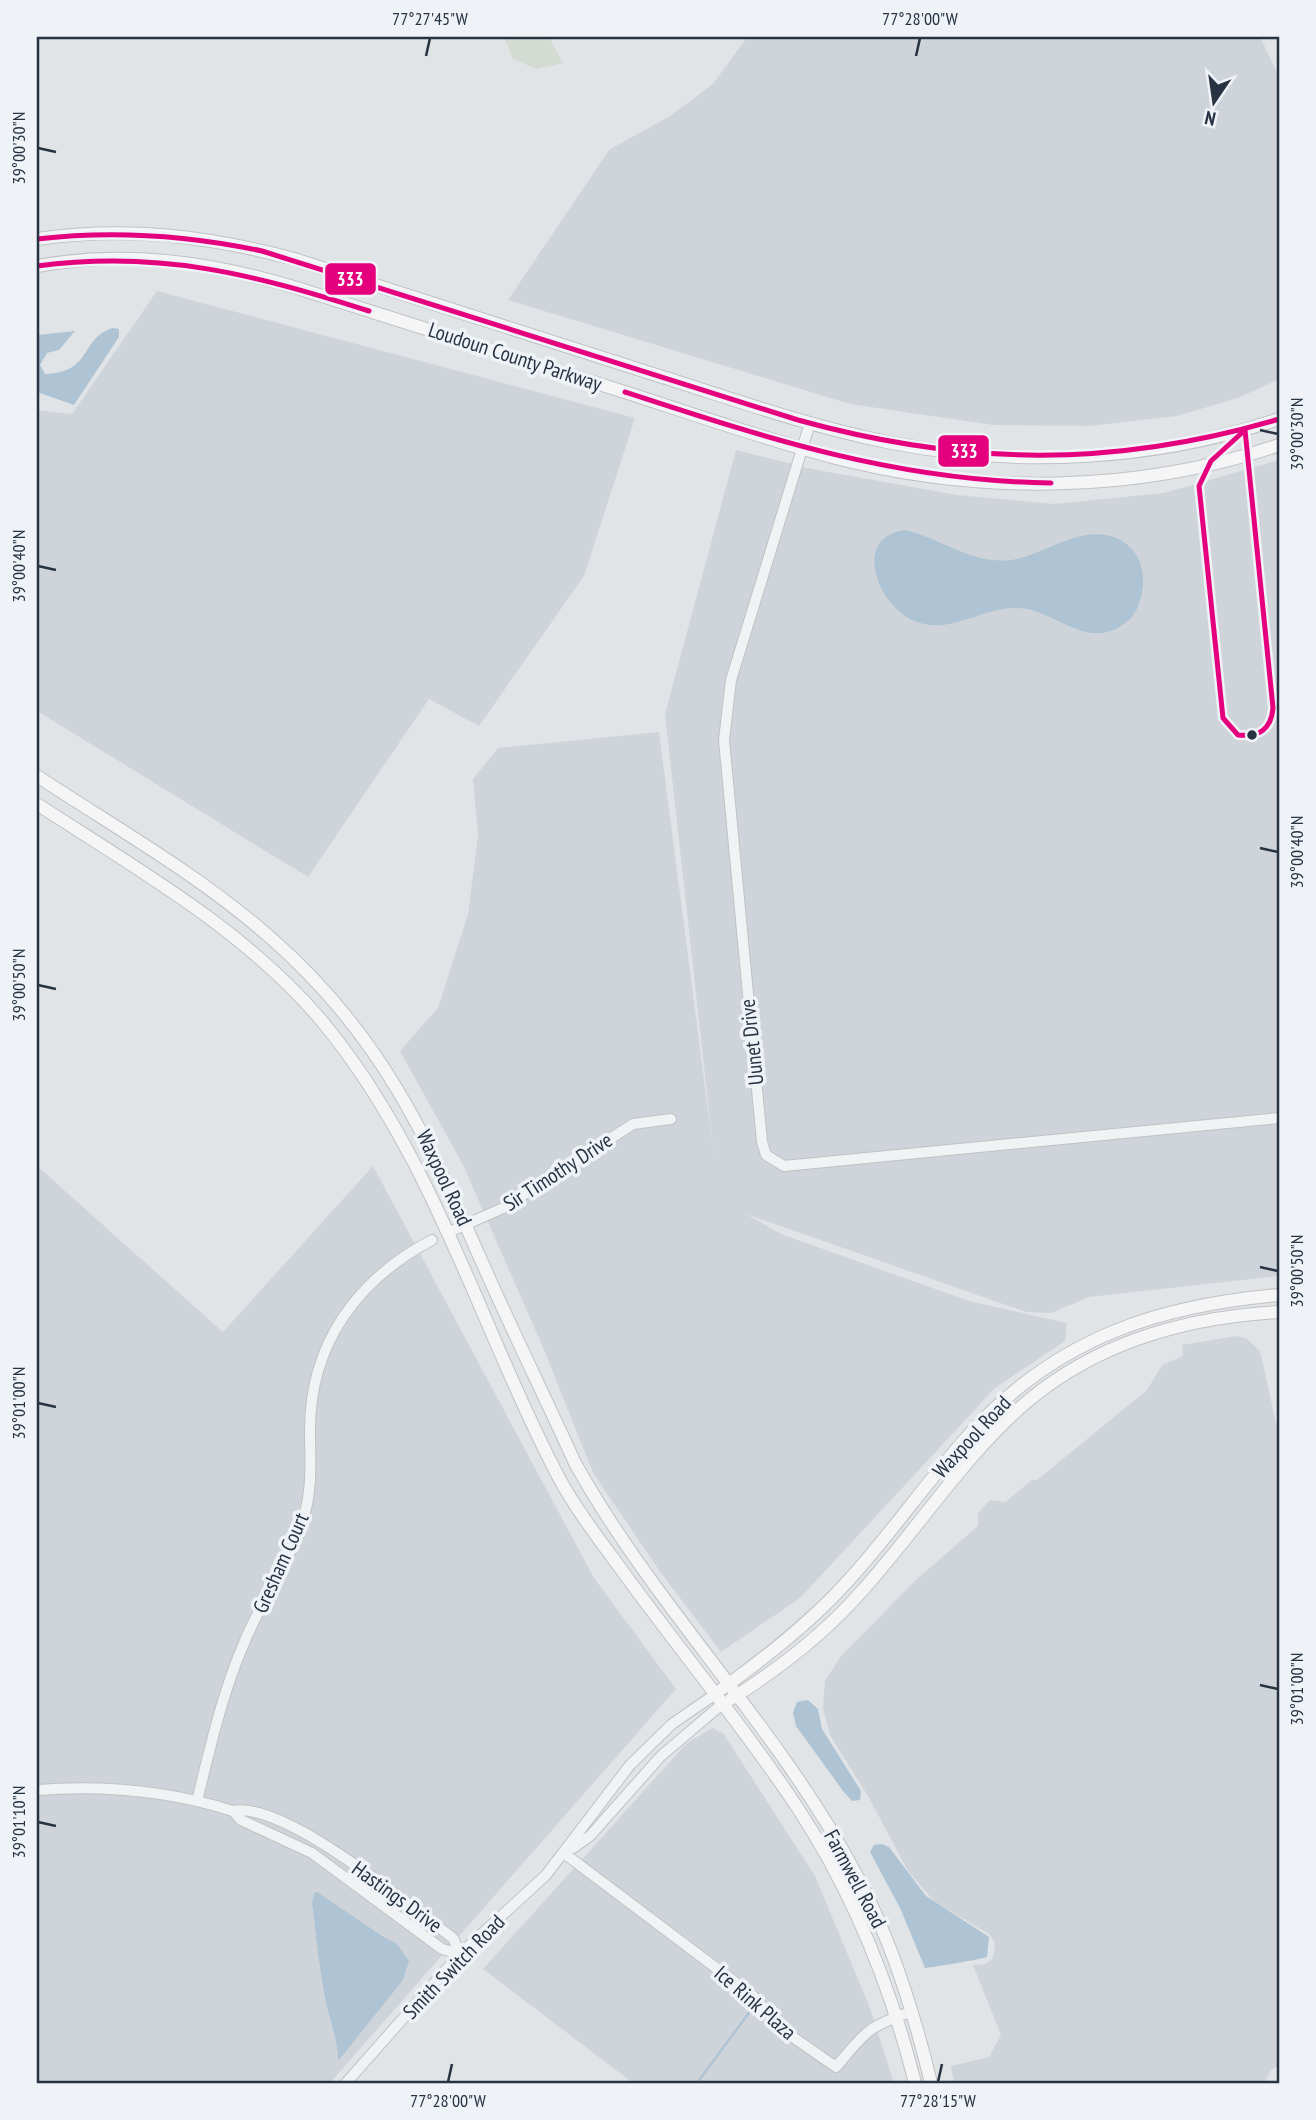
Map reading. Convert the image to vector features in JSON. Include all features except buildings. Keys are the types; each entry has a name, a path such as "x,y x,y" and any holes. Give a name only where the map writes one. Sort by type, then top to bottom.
{"main road":[{"name":"Loudoun County Parkway","path":"37,239 111,232 231,243 295,259 810,423 925,449 1045,458 1163,448 1279,419"},
{"name":"Loudoun County Parkway","path":"37,266 102,258 183,262 222,268 297,288 802,448 916,474 1037,484 1157,475 1234,459 1279,445"},
{"name":"Waxpool Road","path":"37,776 226,901 303,968 351,1021 397,1086 466,1225 575,1463 593,1495 636,1560 737,1696"},
{"name":"Waxpool Road","path":"37,804 224,929 319,1018 382,1102 447,1233 559,1478 591,1528 718,1700"},
{"name":"Waxpool Road","path":"718,1700 728,1684 831,1600 979,1424 1043,1369 1091,1340 1143,1318 1195,1305 1279,1295"},
{"name":"Waxpool Road","path":"718,1700 737,1696 842,1612 991,1435 1053,1382 1099,1355 1149,1334 1199,1321 1279,1312"},
{"name":"Farmwell Road","path":"737,1696 802,1785 851,1864 886,1938 931,2083"},
{"name":"Farmwell Road","path":"718,1700 795,1803 839,1874 871,1943 915,2083"}],"street":[{"name":"Uunet Drive","path":"810,423 731,680 724,740 761,1134 766,1155 785,1166 1279,1118"},
{"name":"Sir Timothy Drive","path":"447,1233 503,1208 633,1124 671,1119"},
{"name":"Gresham Court","path":"197,1801 228,1685 244,1642 290,1551 306,1510 312,1473 312,1402 323,1352 350,1304 370,1282 393,1263 432,1240"},
{"name":"Smith Switch Road","path":"565,1854 603,1797 630,1765 672,1724 718,1700"},
{"name":"Smith Switch Road","path":"346,2083 460,1954 565,1854 590,1836 661,1756 718,1700"},
{"name":"Hastings Drive","path":"37,1790 111,1789 197,1801 233,1811 245,1809 259,1813 318,1840 453,1938 460,1954"},
{"name":"Ice Rink Plaza","path":"565,1854 752,1995 788,2033 836,2067 861,2034 910,2012"}],"shaded area":[{"path":"504,37 549,37 563,63 536,69 513,59"},
{"path":"747,37 1260,37 1279,76 1279,379 1238,398 1177,416 1090,426 993,425 850,404 508,300 609,150 670,116 713,84"},
{"path":"157,291 635,418 584,576 479,726 429,699 308,877 37,711 37,410 72,414"},
{"path":"736,450 812,469 957,495 1055,504 1164,493 1279,460 1279,1276 1089,1297 1051,1313 1026,1312 746,1214 781,1234 969,1301 1067,1323 1065,1341 995,1388 800,1598 721,1652 661,1573 593,1473 545,1352 463,1165 400,1051 438,1008 468,914 478,835 473,779 498,748 659,732 714,1156 665,714"},
{"path":"37,1166 223,1332 373,1166 594,1578 676,1689 330,2083 37,2083"},
{"path":"1236,1336 1246,1338 1260,1351 1279,1436 1279,2066 1271,2070 1265,2083 954,2083 951,2066 989,2057 1001,2035 973,1965 985,1964 993,1958 995,1943 989,1934 935,1902 908,1871 868,1796 830,1735 823,1708 825,1681 841,1656 918,1578 978,1526 978,1513 990,1500 1005,1502 1032,1480 1037,1480 1147,1390 1162,1365 1183,1356 1182,1345"},
{"path":"712,1728 723,1733 815,1876 870,2008 894,2083 633,2083 483,1969 686,1744"}],"water":[{"path":"113,328 119,329 119,337 74,405 37,392 37,335 75,331 59,350 47,353 40,365 45,374 72,367 95,339"},
{"path":"905,530 970,555 997,560 1025,557 1080,536 1108,536 1122,541 1137,557 1143,578 1140,599 1134,614 1127,622 1103,633 1078,630 1041,613 1015,608 989,612 951,624 925,624 900,612 889,600 875,572 879,545 888,536"},
{"path":"808,1700 818,1709 822,1729 861,1791 860,1800 852,1801 843,1791 796,1726 793,1713 797,1702"},
{"path":"874,1845 889,1847 926,1896 989,1937 987,1957 925,1968 900,1908 870,1852"},
{"path":"317,1892 397,1944 409,1961 403,1980 338,2061 337,2045 325,1997 312,1903 314,1893"}],"waterway":[{"path":"697,2083 751,2010"}],"transit line":[{"name":"333","path":"37,239 94,235 150,236 206,241 262,251 798,420 920,446 979,453 1098,453 1217,435 1279,419"},
{"name":"333","path":"37,266 124,261 166,263 245,276 369,311"},
{"name":"333","path":"625,392 782,441 887,466 940,475 1051,483"},
{"name":"333","path":"1245,430 1273,708 1267,727 1252,735 1238,735 1223,718 1199,486 1211,461 1245,430"}]}
